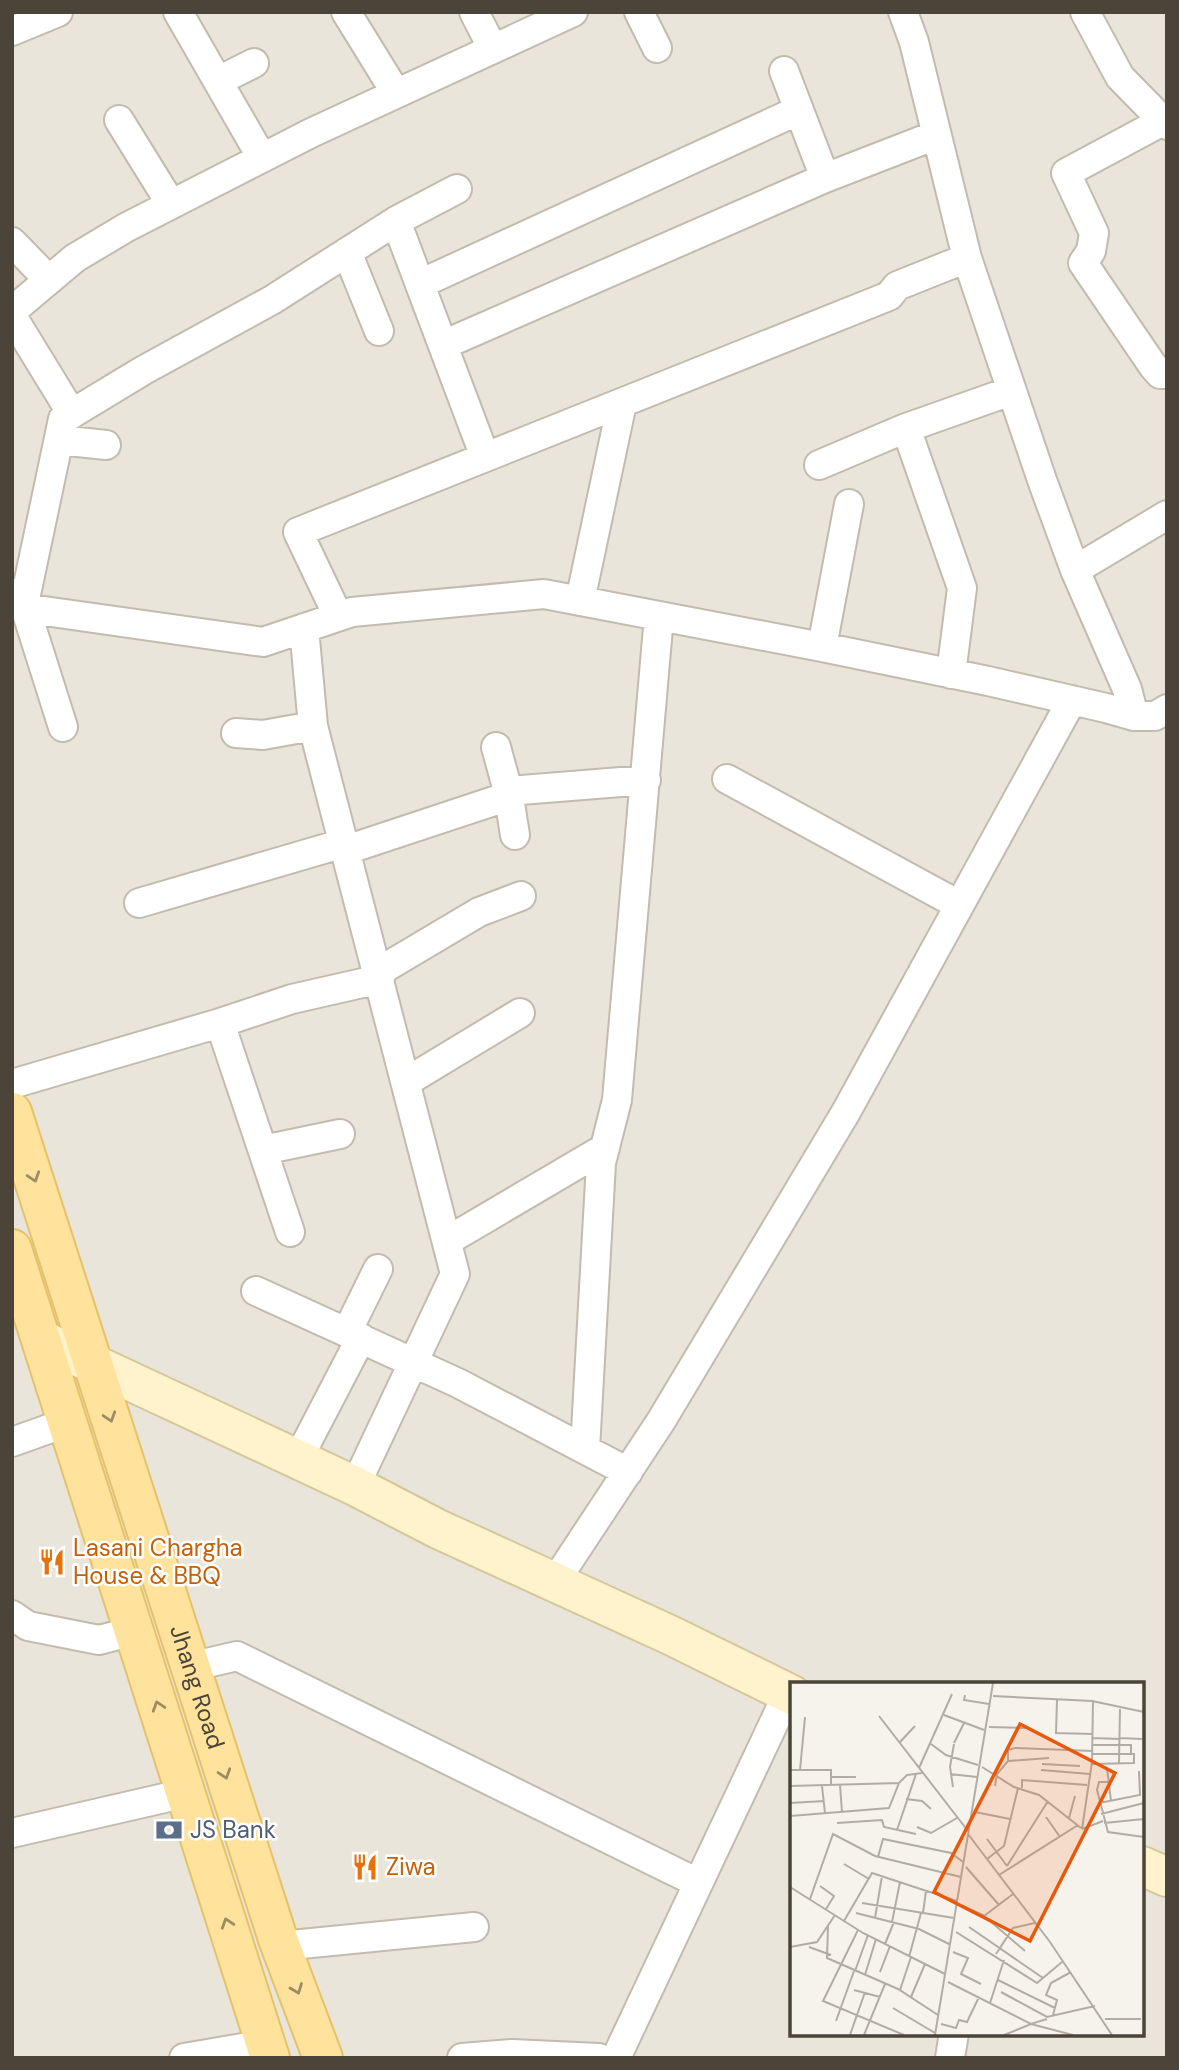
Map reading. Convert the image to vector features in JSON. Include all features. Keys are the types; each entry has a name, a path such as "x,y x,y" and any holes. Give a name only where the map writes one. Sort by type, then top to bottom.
{"main road":[{"name":"Jhang Road","path":"12,1112 281,1946 323,2058"},
{"name":"Jhang Road","path":"12,1249 28,1315 68,1422 268,2051"},
{"path":"28,1315 92,1363 790,1694"}],"street":[{"path":"12,31 58,12"},
{"path":"178,12 262,158"},
{"path":"346,12 396,93"},
{"path":"474,12 493,49"},
{"path":"12,311 75,258 127,227 396,93 573,12"},
{"path":"639,12 657,48"},
{"path":"1085,12 1120,78 1165,123 1066,173 1094,233 1091,251 1083,263 1153,366 1160,374 1167,374"},
{"path":"913,16 914,42 967,258 1075,570 1127,689 1134,716"},
{"path":"218,81 254,63"},
{"path":"784,71 825,178"},
{"path":"420,284 799,110"},
{"path":"119,120 171,204"},
{"path":"443,345 825,178 936,135"},
{"path":"63,727 18,599 63,419 144,370 272,300 396,221 457,189"},
{"path":"396,221 485,457"},
{"path":"12,242 49,280"},
{"path":"347,252 379,331"},
{"path":"338,616 298,532 888,296 897,286 967,258"},
{"path":"12,316 72,414"},
{"path":"819,465 906,428 1012,391"},
{"path":"580,601 622,403"},
{"path":"906,428 961,588 951,674"},
{"path":"59,440 106,445"},
{"path":"822,647 849,504"},
{"path":"1075,570 1167,515"},
{"path":"18,599 30,609 262,642 352,612 544,594 822,647 1072,700 1134,716 1154,716 1167,709"},
{"path":"585,1449 601,1163 617,1100 659,616"},
{"path":"304,628 313,726 455,1274 355,1486"},
{"path":"554,1583 661,1421 846,1112 1072,700"},
{"path":"236,733 262,736 313,726"},
{"path":"496,747 515,835"},
{"path":"727,779 959,905"},
{"path":"139,903 345,847 508,794 646,780"},
{"path":"12,1084 292,999 379,976 480,912 521,896"},
{"path":"406,1082 520,1013"},
{"path":"220,1023 290,1232"},
{"path":"262,1150 340,1134"},
{"path":"447,1241 605,1148"},
{"path":"298,1459 354,1335 378,1269"},
{"path":"256,1291 458,1383 628,1472"},
{"path":"12,1442 68,1422"},
{"path":"12,1615 28,1626 99,1640 134,1631"},
{"path":"191,1667 237,1656 698,1883"},
{"path":"616,2058 790,1694"},
{"path":"12,1833 186,1793"},
{"path":"281,1946 474,1927"},
{"path":"950,2058 954,2035"},
{"path":"184,2058 268,2051"},
{"path":"462,2058 512,2054 599,2058"}],"shaded area":[{"path":"12,12 1167,12 1167,2058 12,2058"}],"place":[{"name":"Lasani Chargha House & BBQ","path":"52,1562"},
{"name":"JS Bank","path":"169,1830"},
{"name":"Ziwa","path":"365,1867"}]}
